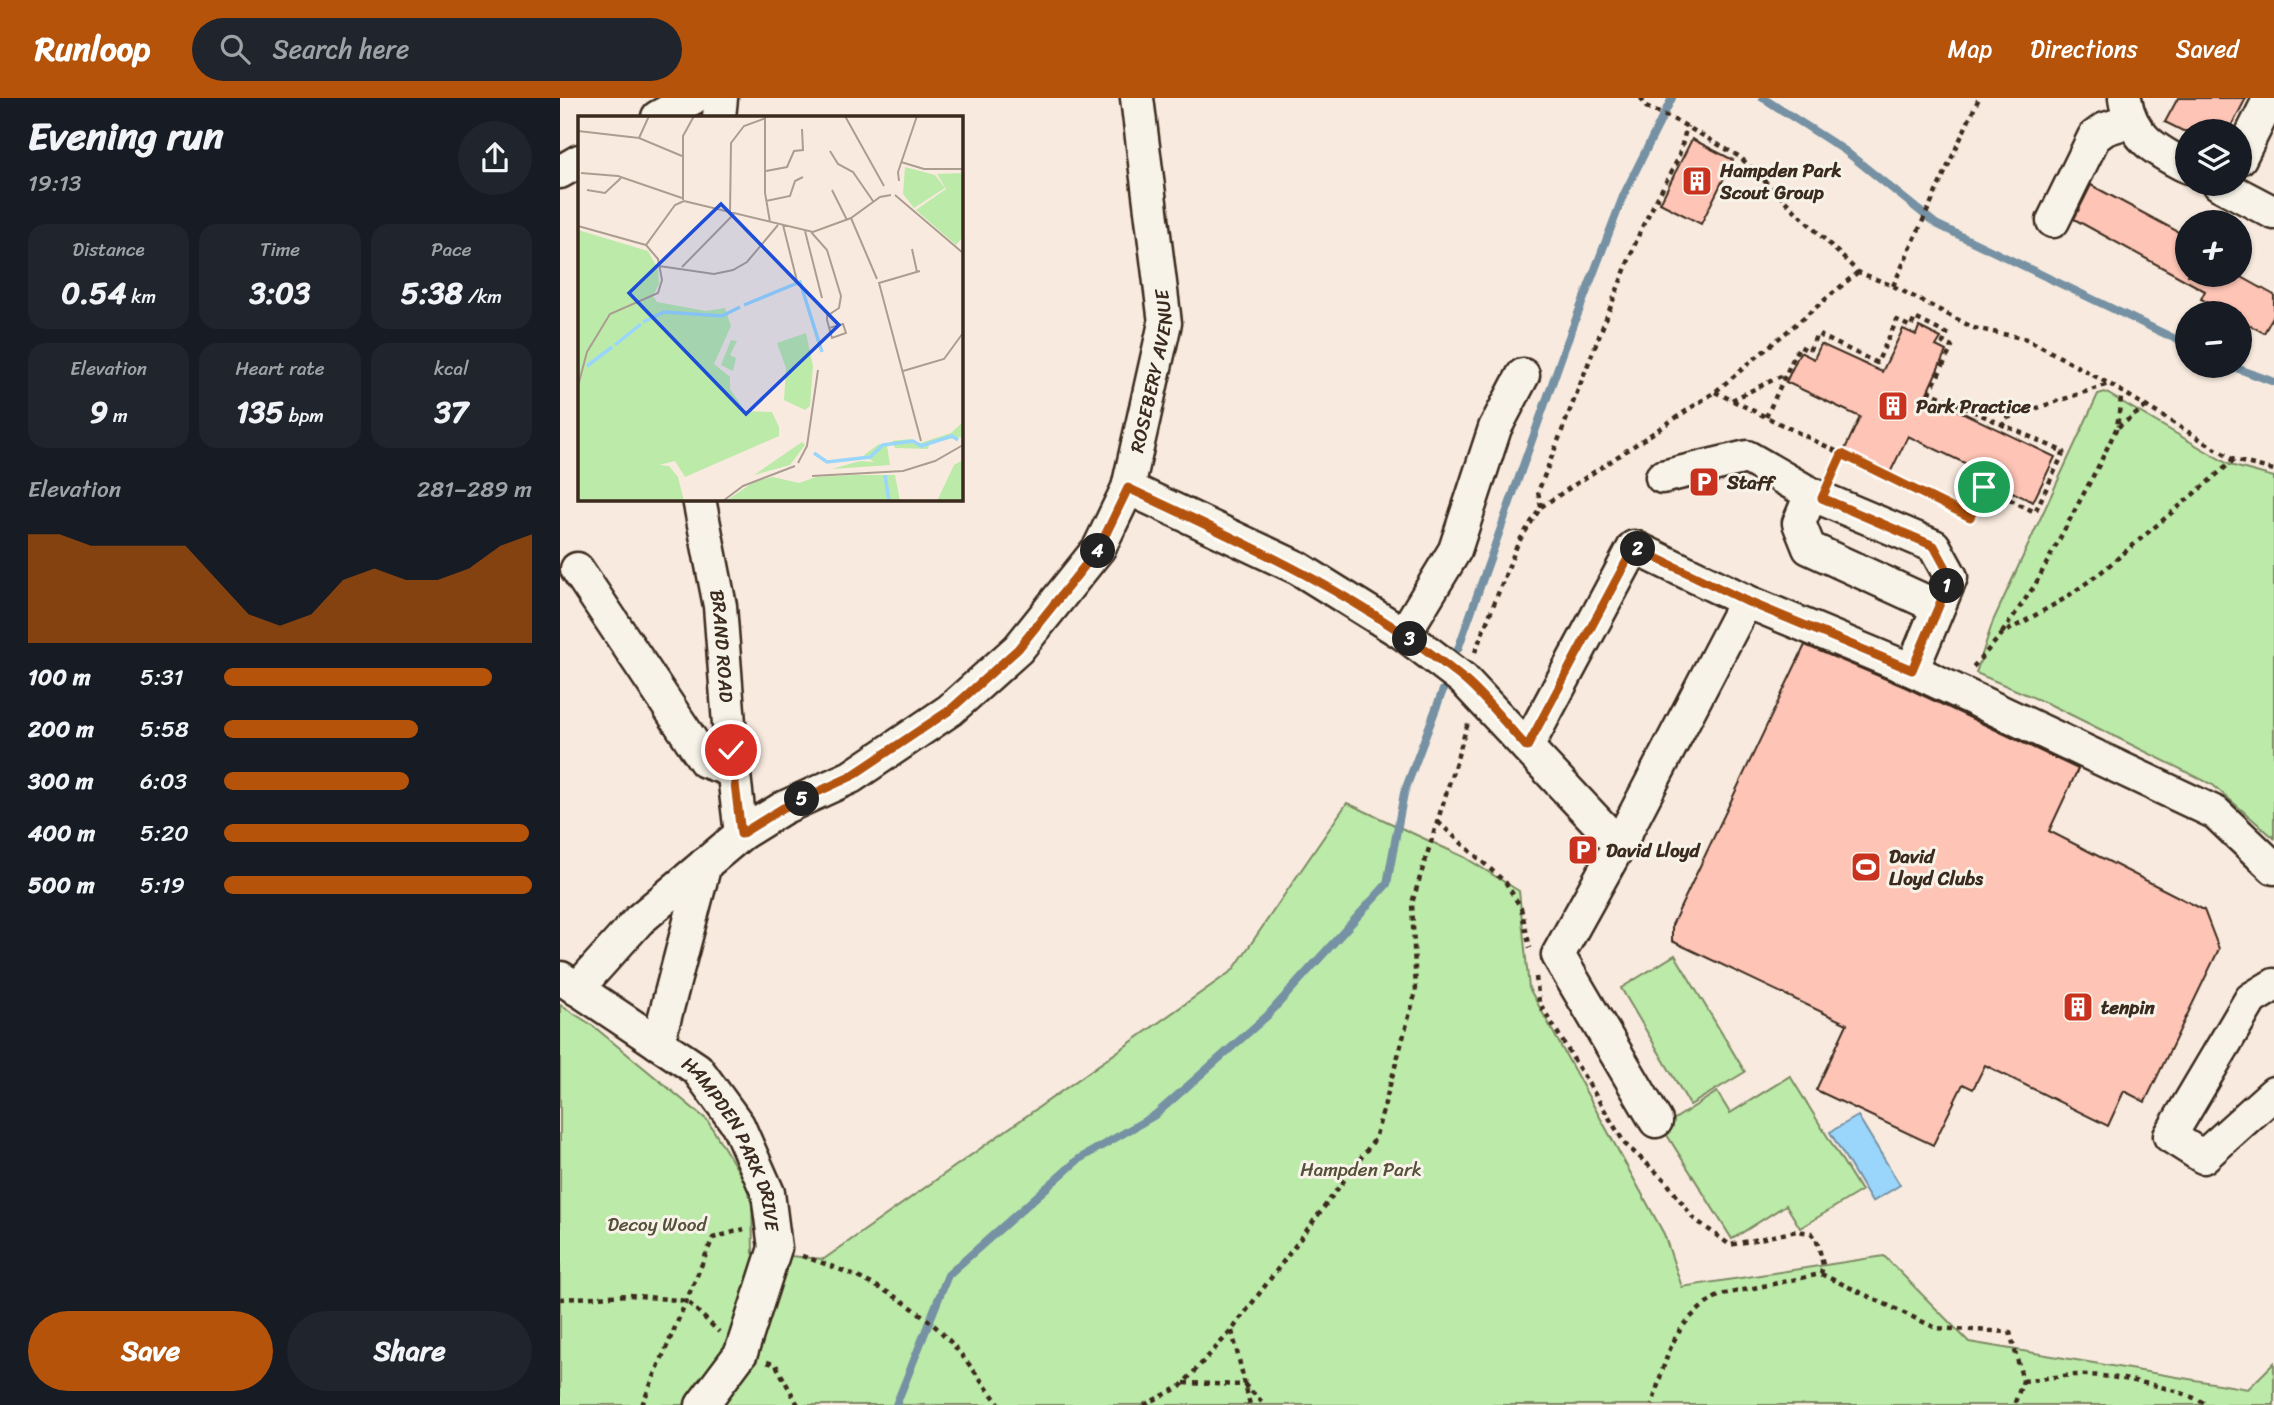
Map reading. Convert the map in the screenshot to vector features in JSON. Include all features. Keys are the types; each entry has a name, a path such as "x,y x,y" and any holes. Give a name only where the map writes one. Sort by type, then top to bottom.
{"street":[{"path":"660,116 692,98"},
{"path":"719,116 721,98"},
{"name":"ROSEBERY AVENUE","path":"569,983 741,834 783,808 850,777 950,710 1018,649 1099,548 1128,488 1166,323 1137,98"},
{"path":"2252,134 2270,98"},
{"path":"2053,221 2094,137 2128,109 2157,151 2175,160"},
{"path":"560,172 578,162"},
{"path":"2244,196 2274,213"},
{"path":"1404,634 1455,550 1495,428 1523,375"},
{"path":"1662,477 1747,457 1816,496 1934,546 1951,577 1912,670"},
{"path":"1128,488 1298,568 1404,634 1472,688 1619,845"},
{"path":"1816,496 1799,523 1810,548 1938,607"},
{"name":"BRAND ROAD","path":"699,500 720,606 733,771 741,834"},
{"path":"1527,747 1634,547 1746,601 1912,670 2216,813 2274,868"},
{"path":"577,569 705,761 733,771"},
{"path":"1656,1121 1559,955 1746,601"},
{"path":"658,1043 705,864"},
{"name":"HAMPDEN PARK DRIVE","path":"569,983 697,1069 738,1125 768,1193 774,1235 741,1353 702,1405"},
{"path":"2274,985 2251,999 2170,1136 2203,1157 2274,1093"}],"path":[{"path":"1641,98 1646,107 1687,126 1740,158 1858,272 1893,286 1975,328 2027,339 2122,391 2234,460 2274,471"},
{"path":"1893,286 1979,98"},
{"path":"1541,508 1538,492 1641,229 1678,159 1687,126"},
{"path":"1715,392 1863,462 1970,517 1984,487 2035,512 2064,452 2010,425 2008,429 1930,392 1952,347 1943,343 1947,334 1915,318 1911,327 1897,320 1877,363 1817,334 1809,351 1799,346 1766,416"},
{"path":"1732,400 1786,373"},
{"path":"2002,426 2007,418 2109,384"},
{"path":"1960,693 1975,662 2002,634 2035,585 2117,427 2122,391"},
{"path":"2117,427 2147,406"},
{"path":"1816,496 1842,454"},
{"path":"2002,634 2064,599 2099,574 2234,460"},
{"path":"1144,1405 1184,1382 1232,1330 1376,1139 1416,991 1412,903 1474,704 1472,688"},
{"path":"642,1405 713,1238 774,1235 853,1272 908,1305 946,1337 1000,1405"},
{"path":"1820,1252 1823,1265 1821,1274"},
{"path":"1652,1405 1673,1337 1707,1303 1720,1295 1821,1274 1936,1328 2010,1332 2023,1381 2014,1405"},
{"path":"560,1299 629,1295 687,1301 741,1353 776,1365 798,1405"},
{"path":"1232,1330 1250,1405"},
{"path":"2023,1381 2079,1374 2163,1387 2196,1398 2207,1405"},
{"path":"1184,1382 1245,1385 1265,1405"}],"green space":[{"path":"2105,392 2230,465 2274,477 2274,838 2213,785 2051,705 1976,673 1993,621 2098,394"},
{"name":"Hampden Park","path":"1347,803 1464,857 1519,891 1529,988 1664,1234 1682,1287 1884,1256 1969,1342 2248,1389 2274,1363 2274,1405 560,1405 560,1005 592,1025 707,1120 752,1193 753,1253 824,1259 1233,970"},
{"path":"1675,955 1745,1072 1690,1105 1621,988"},
{"path":"1790,1076 1861,1191 1800,1228 1786,1205 1732,1239 1662,1127 1717,1092 1730,1113"}],"water":[{"path":"1858,1116 1900,1185 1872,1202 1830,1132"}],"building":[{"path":"2178,98 2246,98 2235,119 2175,119 2175,127 2165,122"},
{"name":"Hampden Park Scout Group","path":"1692,139 1733,160 1701,224 1660,203"},
{"path":"2091,185 2175,230 2175,275 2074,219"},
{"path":"2252,283 2274,295 2274,315 2264,333 2252,326 2252,301 2205,301 2201,299 2205,291 2198,287 2252,287"},
{"name":"Park Practice","path":"1919,327 1941,338 1936,346 1946,351 1926,395 2055,457 2033,502 1991,482 1994,477 1908,436 1890,473 1844,451 1860,417 1786,382 1800,352 1814,359 1821,344 1882,372 1903,329 1916,335"},
{"name":"David Lloyd Clubs","path":"1805,645 1905,687 2078,769 2049,831 2204,910 2219,949 2145,1102 2124,1091 2108,1126 1985,1065 1973,1089 1963,1084 1933,1145 1816,1090 1847,1024 1672,941 1672,925"}],"waterway":[{"path":"1458,649 1564,350 1624,194 1672,98"},
{"path":"1763,98 1844,150 1936,224 2175,339"},
{"path":"2252,374 2274,382"},
{"path":"896,1405 948,1275 1079,1159 1155,1115 1267,1016 1387,884 1404,793 1443,690"}],"place":[{"name":"Hampden Park Scout Group","path":"1697,181"},
{"name":"Park Practice","path":"1893,406"},
{"name":"Staff","path":"1704,482"},
{"name":"David Lloyd","path":"1583,850"},
{"name":"David Lloyd Clubs","path":"1866,867"},
{"name":"tenpin","path":"2078,1007"}],"route":[{"path":"731,750 741,834 783,808 850,777 950,710 1018,649 1099,548 1128,488 1298,568 1404,634 1463,678 1527,747 1634,547 1746,601 1912,670 1951,577 1934,546 1822,498 1842,454 1970,517 1984,487"}],"park label":[{"name":"Decoy Wood","path":"657,1224"}]}
